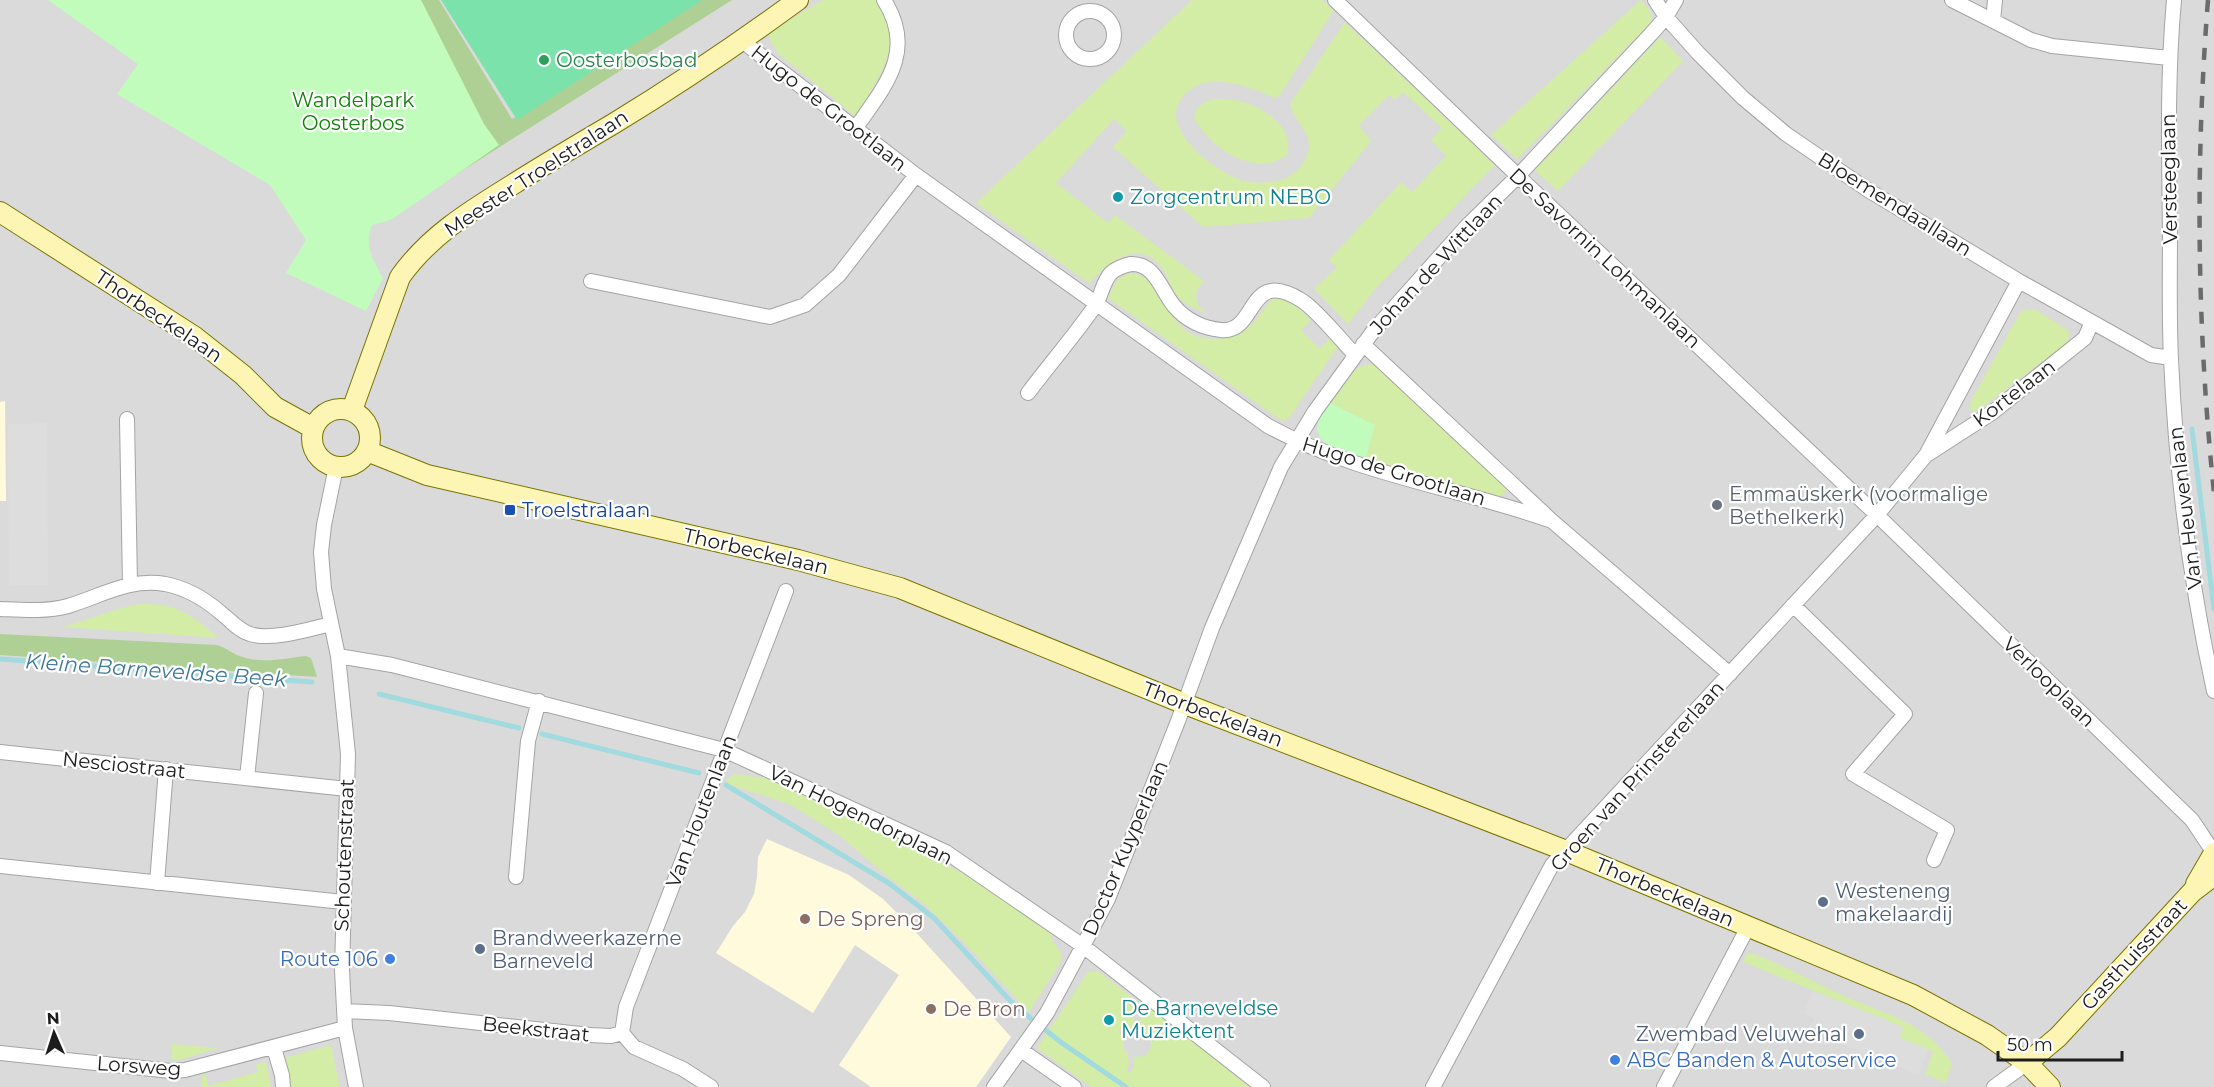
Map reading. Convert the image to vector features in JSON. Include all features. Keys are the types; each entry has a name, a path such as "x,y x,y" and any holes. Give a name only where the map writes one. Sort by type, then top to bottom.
{"main road":[{"name":"Meester Troelstralaan","path":"352,410 400,277 414,257 462,216 631,113 742,41 798,0"},
{"name":"Thorbeckelaan","path":"0,212 195,337 243,375 275,407 313,428"},
{"path":"341,408 352,410 362,417 369,428 370,440 367,451 354,464 336,467 324,462 315,453 311,441 313,428 319,417 329,411 341,408"},
{"name":"Thorbeckelaan","path":"367,451 427,475 798,560 900,588 1185,704 1564,850 1913,996 1987,1035 2027,1063 2050,1087"},
{"name":"Gasthuisstraat","path":"2192,892 2214,853"},
{"name":"Gasthuisstraat","path":"2027,1063 2058,1036 2192,892 2214,875"}],"street":[{"path":"855,129 891,77 896,60 897,35 892,13 884,0"},
{"name":"De Savornin Lohmanlaan","path":"1335,0 1877,515"},
{"name":"Bloemendaallaan","path":"1654,0 1666,17 1743,98 1786,134 1868,190 2019,281 2151,355 2171,358"},
{"name":"Johan de Wittlaan","path":"1185,704 1212,628 1281,467 1315,411 1359,349 1467,226 1518,176 1666,17 1676,0"},
{"path":"1952,0 2031,40 2052,46 2169,58"},
{"path":"1993,21 1995,0"},
{"name":"Versteeglaan","path":"2171,358 2169,58 2174,0"},
{"name":"Hugo de Grootlaan","path":"742,41 916,175 1268,426 1296,442 1331,455 1514,507 1552,521"},
{"name":"Hugo de Grootlaan","path":"591,281 770,317 806,305 839,275 916,175"},
{"name":"Johan de Wittlaan","path":"1096,304 1110,273 1125,265 1139,264 1153,272 1174,307 1196,325 1223,331 1238,326 1247,317 1253,304 1264,293 1277,290 1303,301 1359,349"},
{"name":"Kortelaan","path":"1877,515 1926,455 2019,281"},
{"path":"1028,393 1096,304"},
{"name":"Kortelaan","path":"1926,455 1993,412 2085,338 2092,322"},
{"name":"Hugo de Grootlaan","path":"1359,349 1552,521 1730,674"},
{"name":"Van Heuvenlaan","path":"2171,358 2185,528 2200,625 2214,692"},
{"path":"127,419 130,584"},
{"name":"Schoutenstraat","path":"336,467 321,552 324,590 338,656 348,754 341,948 345,1028 356,1087"},
{"name":"Groen van Prinstererlaan","path":"1433,1087 1552,865 1877,515"},
{"name":"Verlooplaan","path":"1877,515 2192,820 2214,853"},
{"path":"0,609 53,609 130,584 147,582 178,587 198,595 241,630 252,635 270,636 331,624"},
{"name":"Van Houtenlaan","path":"622,1034 626,1007 786,591"},
{"path":"1793,605 1905,714 1853,774 1947,830 1934,860"},
{"name":"Van Hogendorplaan","path":"338,656 392,664 724,750 946,852 1083,946 1263,1087"},
{"path":"247,778 255,693"},
{"path":"516,877 528,741 538,701"},
{"name":"Doctor Kuyperlaan","path":"994,1087 1047,1013 1108,899 1185,704"},
{"name":"Nesciostraat","path":"0,752 347,789"},
{"path":"157,883 166,770"},
{"path":"0,866 343,902"},
{"path":"1664,1087 1748,927"},
{"name":"Beekstraat","path":"344,1011 389,1013 590,1035 622,1034"},
{"name":"Lorsweg","path":"0,1053 171,1071 199,1068 345,1028"},
{"path":"622,1034 634,1047 683,1069 711,1087"},
{"path":"1023,1047 1074,1087"},
{"path":"274,1048 283,1087"},
{"name":"Gasthuisstraat","path":"1994,1087 2027,1063"}],"shaded area":[{"path":"0,0 2214,0 2214,1087 0,1087"},
{"path":"5,401 6,501 0,501 0,402"},
{"path":"47,423 48,585 9,585 8,424"},
{"path":"767,839 849,875 883,899 1011,1037 976,1087 871,1087 839,1065 899,975 855,945 813,1013 716,953 745,912 754,894 758,857"},
{"name":"Zwembad Veluwehal","path":"1813,991 1903,1027 1900,1038 1928,1049 1919,1075 1809,1031 1814,1018 1803,1014"}],"green space":[{"name":"Wandelpark Oosterbos","path":"48,0 421,0 484,124 499,145 391,220 372,225 369,246 383,278 366,311 286,273 306,240 270,185 117,94 138,64"},
{"path":"410,0 439,0 512,119 691,0 732,0 411,203 391,220 374,224"},
{"name":"Oosterbosbad","path":"441,0 702,0 517,120"},
{"path":"823,0 878,0 887,18 890,30 888,53 880,76 855,116 779,54 769,39 770,32"},
{"path":"1192,0 1323,0 1334,10 1280,95 1275,98 1254,89 1217,82 1194,87 1181,99 1176,115 1178,126 1184,137 1204,158 1228,174 1250,182 1278,181 1295,172 1302,165 1309,151 1308,140 1290,104 1345,22 1495,165 1376,288 1348,324 1314,289 1337,267 1329,260 1401,182 1412,192 1446,156 1431,140 1442,128 1403,92 1395,100 1389,95 1359,125 1371,141 1309,218 1203,227 1113,147 1127,131 1114,119 1056,183 1108,223 1115,215 1204,281 1196,297 1206,313 1181,300 1162,268 1147,256 1138,254 1120,258 1089,283 976,203"},
{"path":"1641,0 1650,11 1652,22 1517,159 1491,135"},
{"path":"1660,37 1683,61 1558,191 1535,170"},
{"path":"1214,99 1243,102 1273,117 1286,134 1287,155 1279,160 1259,164 1248,162 1226,152 1207,136 1194,117 1201,105"},
{"path":"1133,273 1145,278 1154,286 1176,320 1185,330 1198,337 1223,339 1240,333 1255,321 1269,302 1278,297 1292,302 1311,320 1301,330 1320,349 1330,338 1339,345 1289,418 1282,421 1108,298 1120,278"},
{"path":"2034,309 2069,331 2068,342 1977,411 1969,410 1971,401 2021,311"},
{"path":"1372,364 1379,367 1507,484 1504,495 1495,497 1366,458 1375,425 1330,403 1352,373 1364,365"},
{"path":"1330,403 1375,425 1366,458 1332,447 1320,437 1317,429 1319,420"},
{"path":"141,604 174,608 192,617 219,638 62,627"},
{"path":"0,634 217,645 240,656 258,660 306,656 311,658 317,677 0,655"},
{"path":"734,774 765,778 848,813 979,882 1053,933 1050,937 1062,954 1060,963 1029,1012 962,940 923,903 888,877 839,835 789,804 731,785 726,781"},
{"path":"1751,953 1915,1027 1940,1048 1952,1063 1946,1083 1925,1074 1933,1052 1899,1038 1903,1027 1743,962 1747,954"},
{"path":"1088,972 1099,972 1142,1005 1134,1014 1135,1029 1129,1031 1123,1027 1118,1032 1124,1037 1124,1050 1128,1053 1129,1066 1126,1070 1130,1073 1134,1067 1134,1057 1145,1056 1151,1048 1150,1035 1141,1029 1140,1016 1149,1005 1253,1087 1091,1087 1037,1048"},
{"path":"172,1044 218,1048 180,1060 171,1059"},
{"path":"331,1045 340,1087 291,1087 284,1058"},
{"path":"266,1062 271,1087 201,1087 202,1075 206,1074 208,1086 258,1072 256,1064"}],"waterway":[{"path":"2192,429 2214,609"},
{"name":"Kleine Barneveldse Beek","path":"0,659 312,682"},
{"name":"Kleine Barneveldse Beek","path":"379,694 519,728"},
{"name":"Kleine Barneveldse Beek","path":"542,734 699,773"},
{"name":"Kleine Barneveldse Beek","path":"726,785 890,884 934,918 1015,1006 1062,1043 1126,1087"}],"railway":[{"path":"2208,0 2201,124 2200,247 2204,370 2214,493"}],"place":[{"name":"Oosterbosbad","path":"544,60"},
{"name":"Zorgcentrum NEBO","path":"1118,197"},
{"name":"Emmaüskerk (voormalige Bethelkerk)","path":"1717,505"},
{"name":"Troelstralaan","path":"510,510"},
{"name":"Westeneng makelaardij","path":"1823,902"},
{"name":"De Spreng","path":"805,919"},
{"name":"Brandweerkazerne Barneveld","path":"480,949"},
{"name":"Route 106","path":"390,959"},
{"name":"De Bron","path":"931,1009"},
{"name":"De Barneveldse Muziektent","path":"1109,1020"},
{"name":"Zwembad Veluwehal","path":"1859,1034"},
{"name":"ABC Banden & Autoservice","path":"1615,1060"}]}
